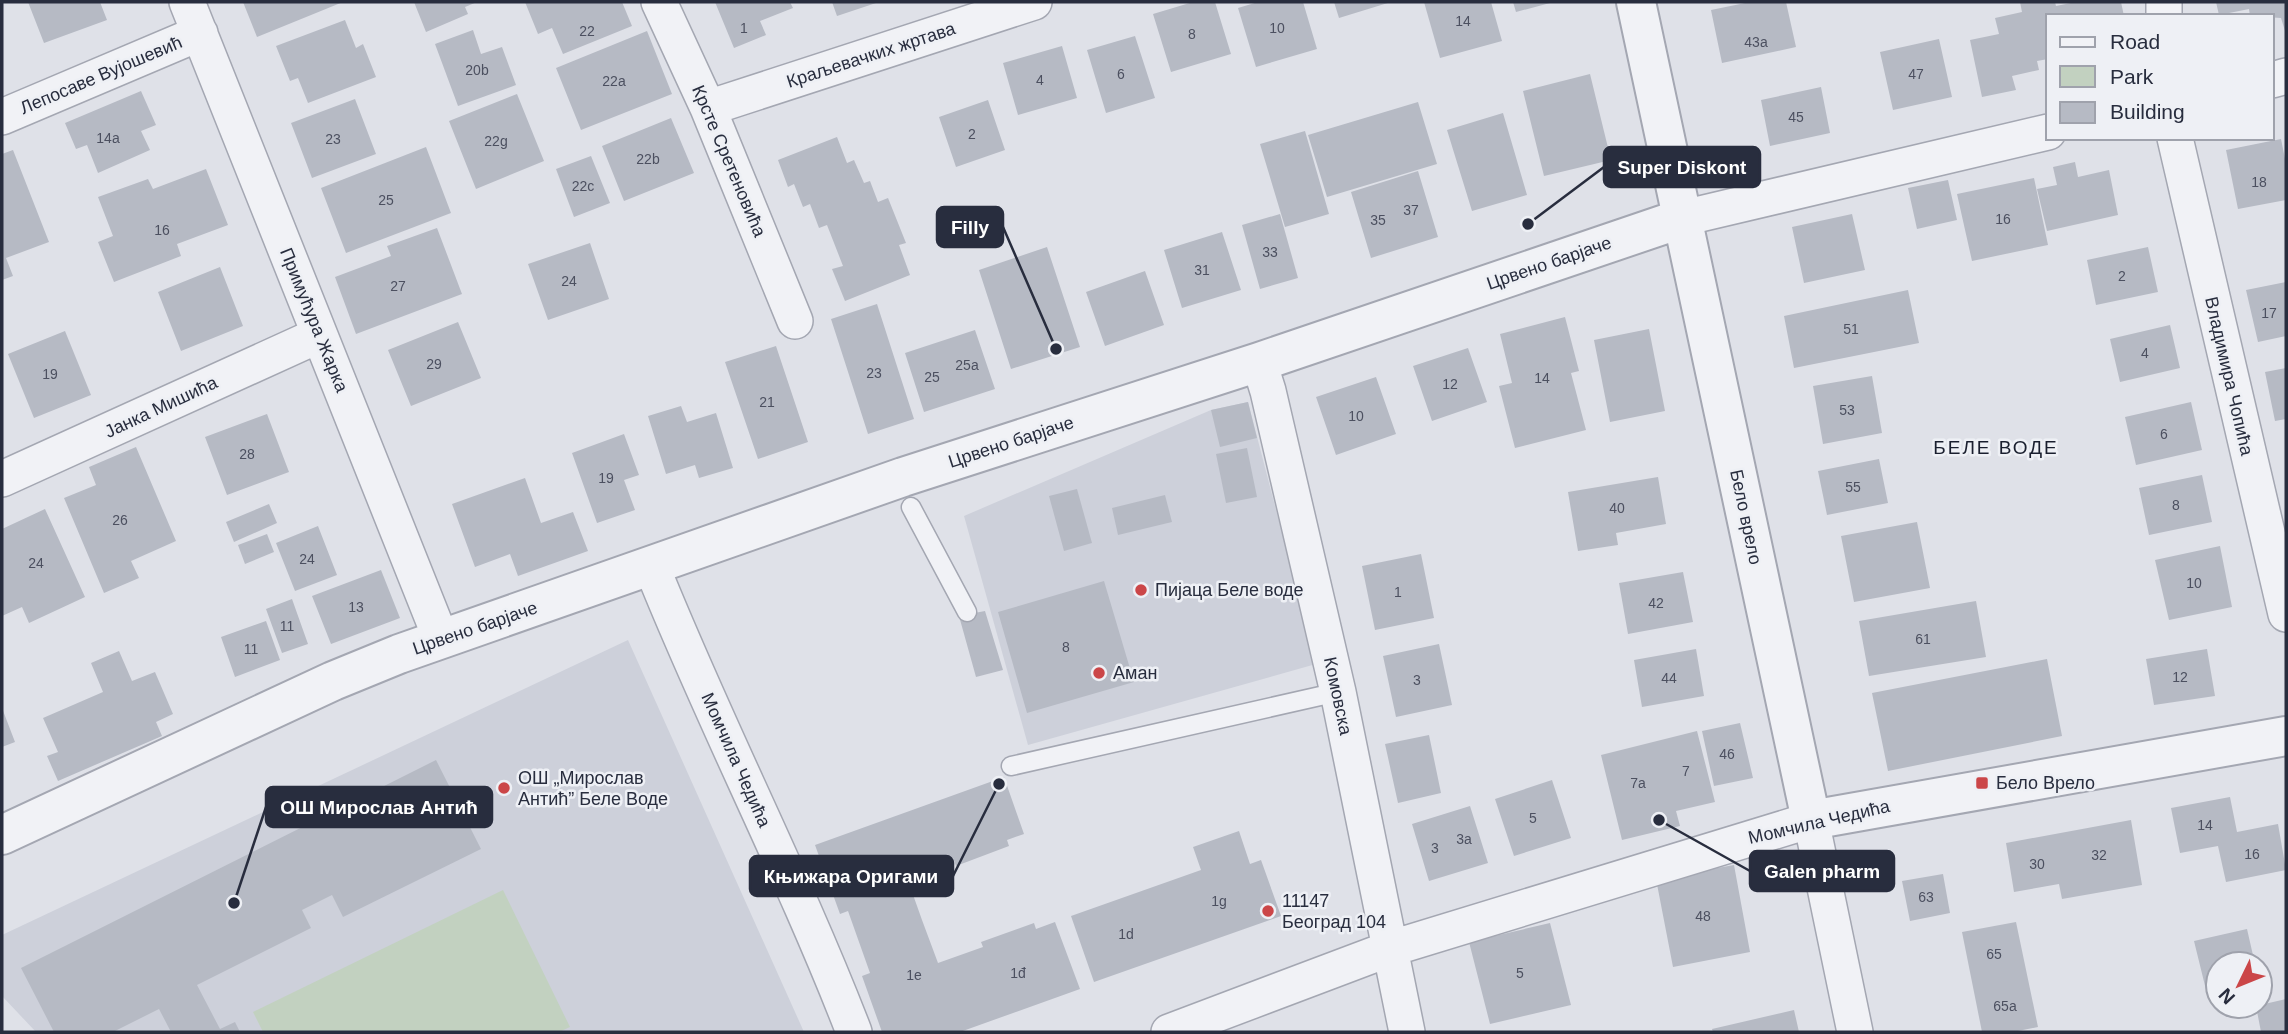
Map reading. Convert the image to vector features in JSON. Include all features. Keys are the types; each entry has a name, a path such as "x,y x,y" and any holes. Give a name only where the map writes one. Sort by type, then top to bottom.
{"street":[{"name":"Крсте Сретеновића","path":"659,2 708,108 795,321"},
{"name":"Краљевачких жртава","path":"708,108 1034,2"},
{"name":"Бело врело","path":"1636,2 1855,1032"},
{"name":"Лепосаве Вујошевић","path":"2,117 193,17"},
{"name":"Примућура Жарка","path":"193,17 441,639"},
{"name":"Црвено барјаче","path":"2,835 333,681 441,639 903,477 1259,362 1683,218 2046,132"},
{"name":"Владимира Чопића","path":"2175,140 2286,614"},
{"name":"Јанка Мишића","path":"2,479 319,335"},
{"name":"Комовска","path":"1259,362 1338,692 1407,1032"},
{"name":"Момчила Чедића","path":"651,565 676,629 824,955 854,1032"},
{"name":"Момчила Чедића","path":"1169,1032 1389,950 1811,820 2286,736"}],"lane":[{"path":"911,507 967,612"},
{"path":"1012,766 1338,692"}],"shaded area":[{"name":"Пијаца Беле воде","path":"1248,402 1316,664 1028,745 964,516 1211,410"},
{"name":"ОШ „Мирослав Антић” Беле Воде","path":"628,640 804,1032 36,1032 2,996 2,935"}],"green space":[{"path":"503,890 570,1027 559,1032 263,1032 253,1012"}],"building":[{"path":"28,2 100,2 107,20 44,43"},
{"path":"243,2 343,2 257,37"},
{"path":"414,2 477,2 465,7 468,14 426,32"},
{"path":"525,2 622,2 632,26 563,54 552,28 538,34"},
{"path":"715,2 790,2 793,8 760,21 766,35 734,48"},
{"path":"832,2 879,2 837,16"},
{"path":"1193,2 1215,2 1231,54 1171,72 1153,14"},
{"path":"1258,2 1303,2 1317,49 1256,67 1238,8"},
{"path":"1334,2 1391,2 1339,18"},
{"path":"1424,2 1491,2 1502,41 1440,58"},
{"path":"1513,2 1550,2 1550,3 1516,12"},
{"path":"1750,2 1786,2 1796,47 1722,63 1711,10"},
{"path":"2020,2 2055,2 2056,6 2076,2 2121,2 2124,14 2046,14 2046,59 2037,61 2039,70 2012,76 2016,90 1982,97 1970,40 1999,34 1995,18 2022,12"},
{"path":"2216,2 2286,2 2286,34 2281,18 2274,18 2274,14 2250,14 2249,9 2219,14"},
{"path":"345,20 356,48 363,44 376,77 308,103 298,78 290,81 276,46"},
{"path":"473,30 481,54 502,47 516,85 458,106 435,44"},
{"path":"647,31 672,94 581,130 556,68"},
{"path":"1135,36 1155,98 1106,113 1087,50"},
{"path":"1939,39 1952,97 1893,110 1880,52"},
{"path":"1062,46 1077,98 1018,115 1003,63"},
{"path":"1590,74 1611,160 1544,176 1523,91"},
{"path":"1821,87 1830,133 1770,146 1761,100"},
{"path":"141,91 156,125 141,131 150,150 98,173 87,145 76,149 65,123"},
{"path":"517,94 544,161 476,189 449,121"},
{"path":"355,99 376,154 312,178 291,123"},
{"path":"988,100 1005,150 956,167 939,117"},
{"path":"1418,102 1437,164 1327,197 1308,135"},
{"path":"1503,113 1527,195 1472,211 1447,130"},
{"path":"671,118 694,173 624,201 602,146"},
{"path":"1305,131 1329,214 1285,227 1260,144"},
{"path":"837,137 847,163 854,160 864,183 870,181 878,202 888,198 906,243 899,245 910,275 845,301 832,269 843,266 827,225 819,228 810,204 803,207 794,184 788,187 778,160"},
{"path":"2281,139 2286,164 2286,200 2238,209 2226,150"},
{"path":"426,147 451,213 346,253 321,188"},
{"path":"13,150 49,242 6,258 13,276 2,280 2,154"},
{"path":"591,156 610,203 574,217 556,169"},
{"path":"2075,162 2078,177 2109,170 2118,215 2047,231 2037,189 2057,185 2053,167"},
{"path":"206,169 228,225 177,244 181,256 114,282 98,242 113,236 98,197 148,179 153,189"},
{"path":"1418,171 1438,237 1371,258 1351,192"},
{"path":"2034,178 2048,245 1972,261 1957,194"},
{"path":"1948,180 1957,220 1917,229 1908,188"},
{"path":"1280,214 1298,278 1260,289 1242,225"},
{"path":"1852,214 1865,270 1804,283 1792,227"},
{"path":"437,228 462,294 356,334 335,277 391,256 387,246"},
{"path":"1222,232 1241,290 1182,308 1164,250"},
{"path":"590,243 609,299 548,320 528,264"},
{"path":"1047,247 1080,347 1011,369 979,270"},
{"path":"2148,247 2158,292 2096,305 2087,260"},
{"path":"220,267 243,326 181,351 158,292"},
{"path":"1145,271 1164,325 1105,346 1086,292"},
{"path":"2286,282 2286,336 2258,342 2246,290"},
{"path":"1908,290 1919,343 1794,368 1784,316"},
{"path":"877,304 914,419 868,434 831,319"},
{"path":"1565,317 1579,371 1571,373 1586,430 1515,448 1499,386 1512,383 1500,334"},
{"path":"458,322 481,378 411,406 388,350"},
{"path":"2170,325 2180,368 2120,382 2110,339"},
{"path":"1649,329 1665,411 1610,422 1594,340"},
{"path":"975,330 995,389 924,412 905,353"},
{"path":"65,331 91,395 34,418 8,354"},
{"path":"776,346 808,442 758,459 725,362"},
{"path":"1468,348 1487,402 1432,421 1413,366"},
{"path":"2286,368 2286,419 2275,421 2265,372"},
{"path":"1872,376 1882,433 1823,444 1813,386"},
{"path":"1376,377 1396,434 1336,455 1316,397"},
{"path":"1248,402 1257,438 1220,447 1211,410"},
{"path":"2191,402 2202,450 2136,465 2125,417"},
{"path":"681,406 687,422 716,413 733,468 699,478 695,465 666,474 648,416"},
{"path":"267,414 289,472 227,495 205,437"},
{"path":"624,434 639,475 624,480 635,510 597,523 572,453"},
{"path":"136,447 176,541 131,561 139,578 104,593 64,498 96,485 89,467"},
{"path":"1247,448 1257,497 1226,503 1216,454"},
{"path":"1879,459 1888,503 1827,515 1818,471"},
{"path":"2202,475 2212,522 2149,535 2139,488"},
{"path":"1658,477 1666,524 1616,533 1618,545 1578,551 1568,492"},
{"path":"525,478 541,523 573,512 588,551 518,576 510,554 475,567 452,504"},
{"path":"1077,489 1092,543 1064,551 1049,496"},
{"path":"1165,495 1172,522 1118,535 1112,508"},
{"path":"269,504 277,523 234,542 226,522"},
{"path":"45,509 85,597 29,623 22,607 2,616 2,529"},
{"path":"1917,522 1930,588 1854,602 1841,536"},
{"path":"318,526 337,575 295,591 276,543"},
{"path":"267,534 274,552 245,564 238,545"},
{"path":"2220,546 2232,607 2169,620 2155,560"},
{"path":"1421,554 1434,618 1375,630 1362,566"},
{"path":"381,570 400,618 331,644 312,596"},
{"path":"1683,572 1693,622 1628,634 1619,583"},
{"path":"1104,581 1134,682 1027,713 998,612"},
{"path":"292,599 308,644 282,653 266,609"},
{"path":"1976,601 1986,657 1869,676 1859,621"},
{"path":"985,611 1003,670 976,677 959,616"},
{"path":"266,621 280,660 235,677 221,637"},
{"path":"1439,644 1452,705 1396,717 1383,656"},
{"path":"1696,649 1704,696 1642,707 1634,660"},
{"path":"2207,649 2215,696 2154,705 2146,659"},
{"path":"119,651 132,681 155,672 173,714 156,722 162,736 58,781 47,756 58,752 43,718 103,692 91,663"},
{"path":"2047,659 2062,736 1888,771 1872,693"},
{"path":"2,708 15,742 2,747"},
{"path":"1740,723 1753,778 1714,786 1702,731"},
{"path":"1697,731 1715,802 1676,811 1680,826 1622,840 1601,755"},
{"path":"1429,735 1441,793 1398,803 1385,744"},
{"path":"436,760 481,849 343,917 332,895 302,910 311,928 197,985 220,1029 235,1022 240,1032 171,1032 159,1009 113,1032 54,1032 21,968"},
{"path":"1004,777 1024,834 1007,840 1009,846 956,866 953,858 906,875 922,920 938,963 983,947 981,942 1034,923 1036,929 1055,922 1080,989 960,1032 882,1032 862,976 870,973 848,911 840,914 815,845"},
{"path":"1552,780 1571,838 1514,856 1495,799"},
{"path":"2230,797 2237,832 2278,824 2286,870 2226,882 2218,846 2180,853 2171,808"},
{"path":"1470,806 1488,863 1429,881 1412,824"},
{"path":"2131,820 2142,885 2062,899 2059,884 2014,892 2006,843"},
{"path":"1239,831 1250,864 1261,860 1281,916 1094,982 1071,916 1201,870 1193,847"},
{"path":"1734,865 1750,952 1673,967 1656,879"},
{"path":"1943,874 1950,913 1910,921 1902,881"},
{"path":"2016,922 2038,1027 2013,1032 1982,1032 1962,932"},
{"path":"1550,923 1571,1005 1490,1024 1469,942"},
{"path":"2247,929 2252,950 2204,950 2204,982 2194,941"},
{"path":"2286,999 2286,1032 2261,1032 2259,1020 2274,1020 2274,1002"},
{"path":"1794,1010 1799,1032 1713,1032 1712,1029"}],"place":[{"name":"Super Diskont","path":"1528,224"},
{"name":"Filly","path":"1056,349"},
{"name":"Пијаца Беле воде","path":"1141,590"},
{"name":"Аман","path":"1099,673"},
{"name":"Бело Врело","path":"1982,783"},
{"name":"Књижара Оригами","path":"999,784"},
{"name":"ОШ „Мирослав Антић” Беле Воде","path":"504,788"},
{"name":"Galen pharm","path":"1659,820"},
{"name":"ОШ Мирослав Антић","path":"234,903"},
{"name":"11147 Београд 104","path":"1268,911"}],"district":[{"name":"БЕЛЕ ВОДЕ","path":"1996,447"}]}
